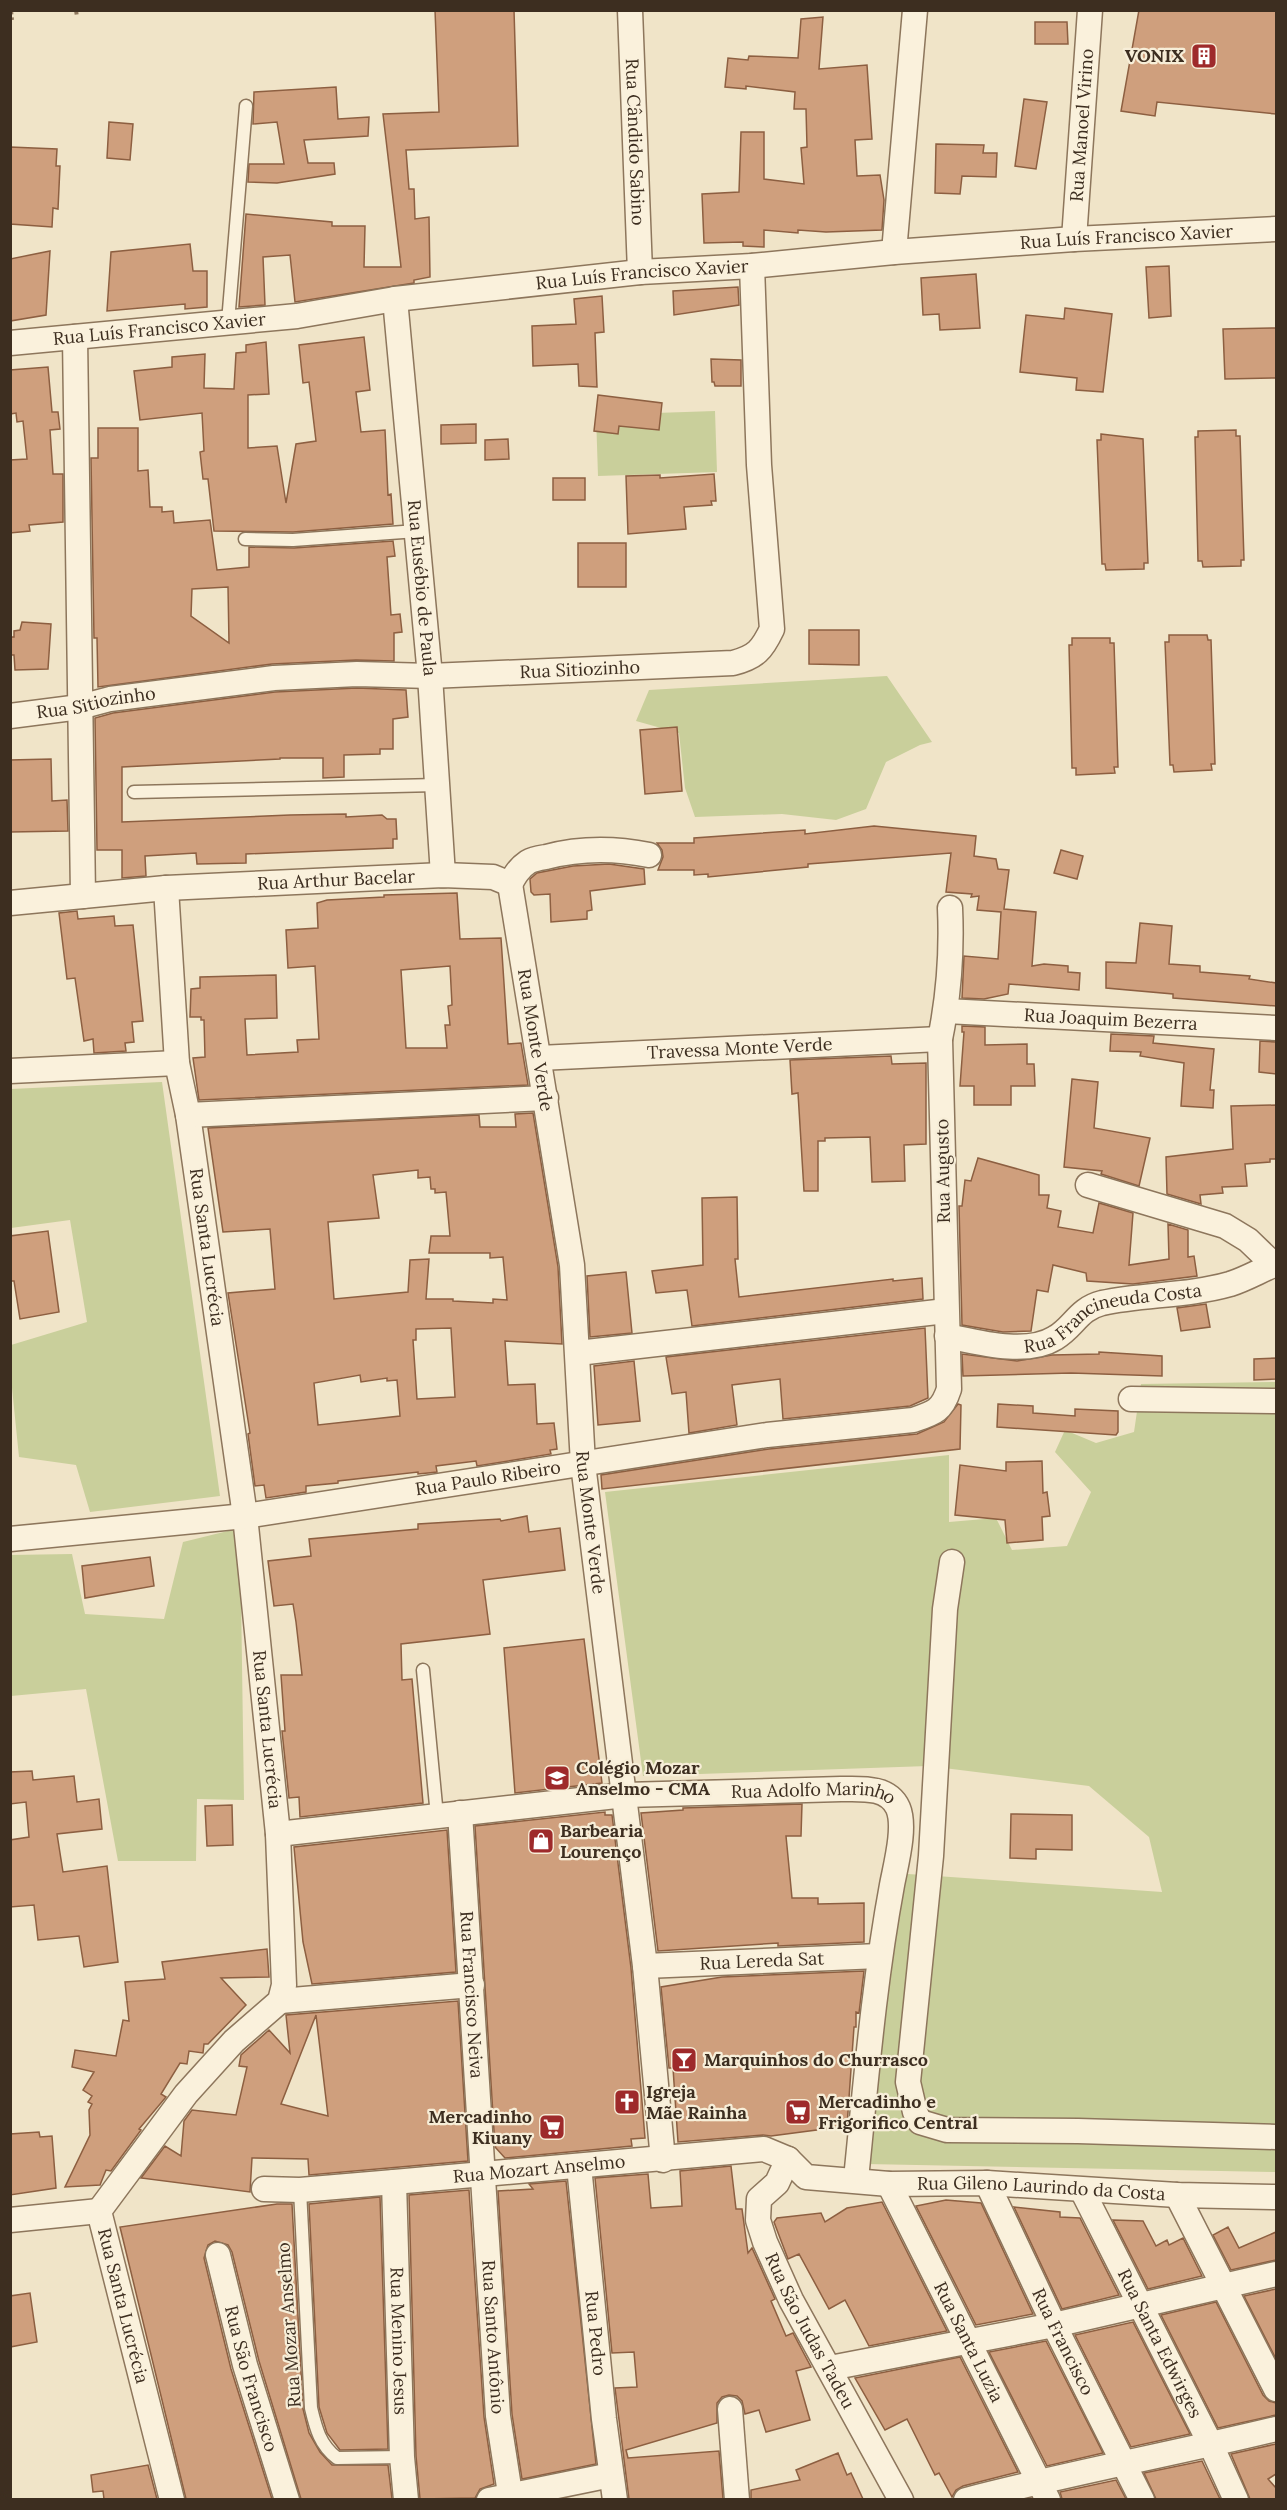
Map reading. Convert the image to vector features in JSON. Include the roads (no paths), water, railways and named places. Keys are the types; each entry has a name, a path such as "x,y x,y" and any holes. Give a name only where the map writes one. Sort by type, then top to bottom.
{"street":[{"name":"Rua Cândido Sabino","path":"630,10 640,272"},
{"path":"894,252 915,10"},
{"name":"Rua Manoel Virino","path":"1074,239 1090,10"},
{"name":"Rua Luís Francisco Xavier","path":"10,343 297,316 395,299 640,272 752,266 894,252 1074,239 1276,229"},
{"name":"Rua Sitiozinho","path":"10,716 80,707 110,699 274,678 357,674 430,676 733,663 748,659 763,648 772,629 759,465 752,266"},
{"name":"Rua Eusébio de Paula","path":"395,299 430,676 443,875"},
{"path":"75,337 83,896"},
{"path":"510,884 518,871 529,861 558,854 595,849 624,850 649,855"},
{"name":"Rua Arthur Bacelar","path":"10,903 166,888 443,875 493,877 510,884"},
{"name":"Rua Monte Verde","path":"510,884 572,1265 583,1464 645,1966 663,2160"},
{"name":"Rua Santa Lucrécia","path":"166,888 177,1063 188,1115 245,1516 278,1834 284,1985 280,2001 234,2042 186,2094 99,2211 172,2499"},
{"name":"Rua Augusto","path":"949,1389 940,1039 946,1011 951,953 950,908"},
{"name":"Rua Joaquim Bezerra","path":"946,1011 1276,1028"},
{"name":"Travessa Monte Verde","path":"540,1058 940,1039"},
{"path":"10,1071 177,1063"},
{"path":"188,1115 546,1098"},
{"path":"1088,1185 1225,1226 1248,1240 1275,1264"},
{"name":"Rua Francineuda Costa","path":"947,1336 992,1345 1016,1347 1044,1343 1055,1339 1078,1315 1090,1307 1103,1303 1161,1297 1230,1284 1275,1264"},
{"path":"578,1353 946,1311"},
{"name":"Rua Paulo Ribeiro","path":"10,1539 245,1516 767,1435 913,1420 934,1413 945,1403 949,1389"},
{"path":"1131,1399 1276,1401"},
{"path":"952,1562 945,1609 931,1857 908,2082 915,2112 920,2122 947,2130 1276,2137"},
{"name":"Rua Adolfo Marinho","path":"278,1834 625,1795 841,1789 877,1791 886,1794 895,1803 901,1822 898,1852 879,1956 856,2179"},
{"name":"Rua Francisco Neiva","path":"449,1814 472,1985 482,2175"},
{"path":"898,1852 931,1857"},
{"name":"Rua Lereda Sat","path":"645,1966 879,1956"},
{"path":"280,2001 472,1985"},
{"name":"Rua Mozart Anselmo","path":"264,2189 300,2190 663,2160 764,2149 788,2159 806,2177"},
{"name":"Rua São Judas Tadeu","path":"788,2159 777,2183 759,2199 758,2220 765,2242 791,2300 901,2499"},
{"name":"Rua Pedro","path":"579,2166 615,2499"},
{"name":"Rua Santo Antônio","path":"482,2175 503,2498"},
{"name":"Rua Gileno Laurindo da Costa","path":"806,2177 856,2179 889,2184 987,2183 1177,2195 1276,2197"},
{"name":"Rua Menino Jesus","path":"394,2182 402,2457 406,2499"},
{"name":"Rua Francisco","path":"987,2183 1054,2325 1142,2499"},
{"name":"Rua Santa Luzia","path":"889,2184 1043,2490"},
{"name":"Rua Santa Edwirges","path":"1082,2190 1236,2499"},
{"path":"1177,2195 1276,2389"},
{"path":"10,2220 99,2211"},
{"name":"Rua São Francisco","path":"218,2255 245,2365 287,2499"},
{"path":"830,2368 1054,2325 1276,2274"},
{"path":"730,2409 737,2499"},
{"path":"966,2499 1043,2490 1125,2464 1276,2428"},
{"path":"503,2498 611,2475"}],"lane":[{"path":"228,322 246,106"},
{"path":"245,539 293,540 417,531"},
{"path":"134,792 437,785"},
{"path":"423,1670 449,1814"},
{"name":"Rua Mozar Anselmo","path":"300,2190 312,2408 316,2428 322,2442 338,2458 402,2457"}],"place":[{"name":"VONIX","path":"1204,56"},
{"name":"Colégio Mozar Anselmo - CMA","path":"557,1778"},
{"name":"Barbearia Lourenço","path":"541,1841"},
{"name":"Marquinhos do Churrasco","path":"684,2060"},
{"name":"Igreja Mãe Rainha","path":"627,2102"},
{"name":"Mercadinho e Frigorifico Central","path":"798,2112"},
{"name":"Mercadinho Kiuany","path":"552,2127"}]}
